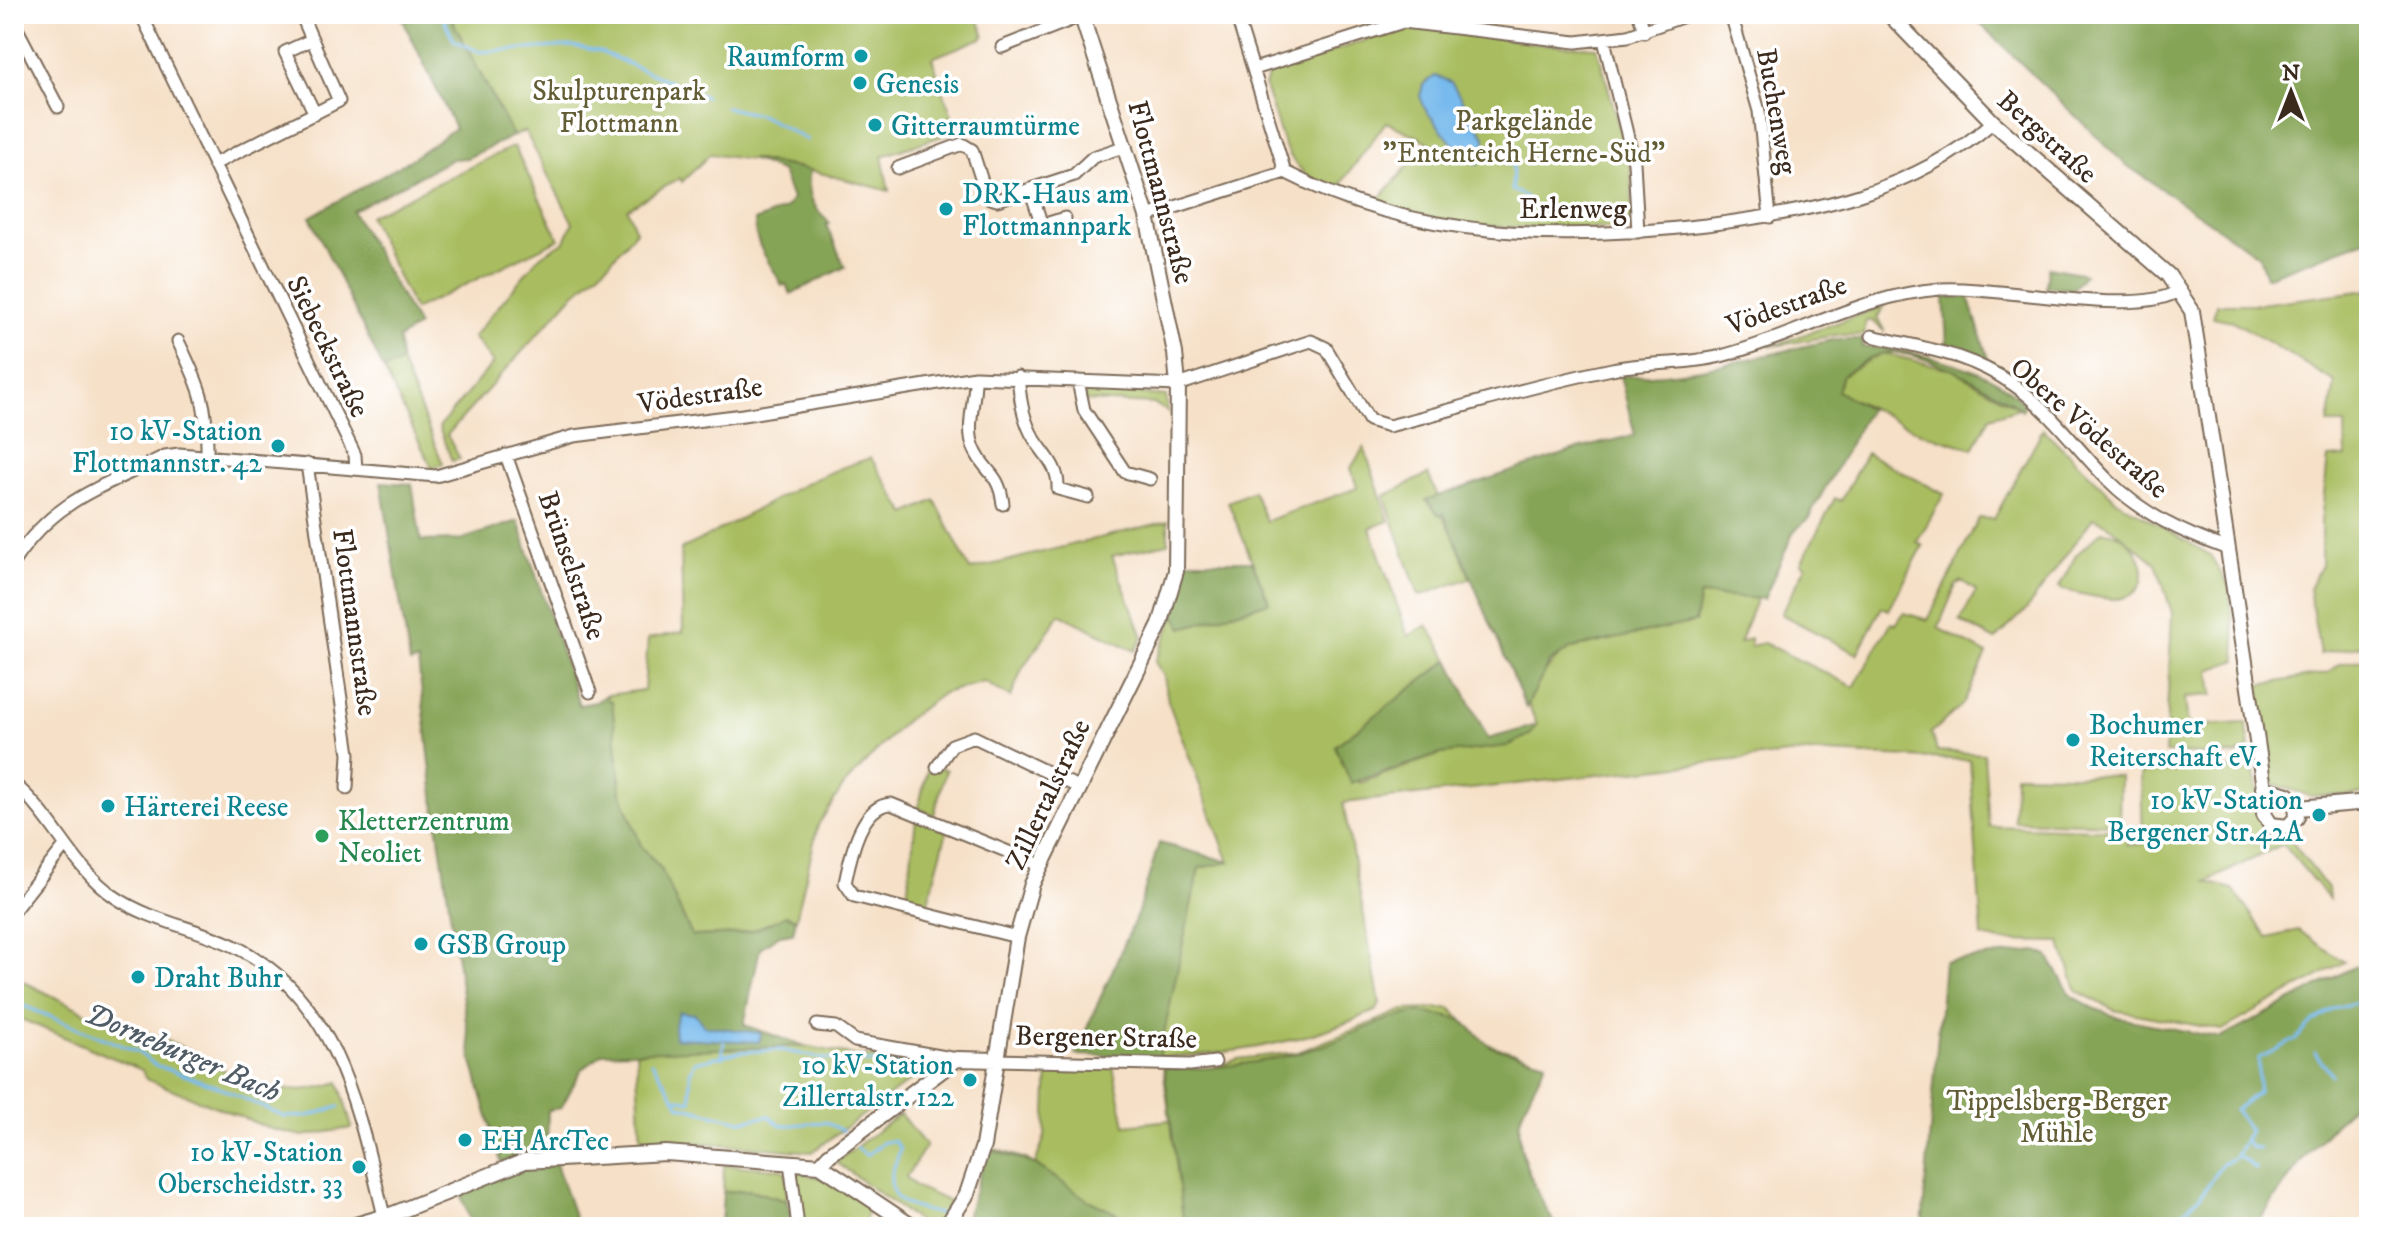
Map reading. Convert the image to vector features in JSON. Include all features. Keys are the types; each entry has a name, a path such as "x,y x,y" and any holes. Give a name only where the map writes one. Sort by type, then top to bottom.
{"street":[{"name":"Siebeckstraße","path":"141,14 355,455 356,469"},
{"path":"214,164 339,101 301,14"},
{"path":"1147,216 1285,172 1236,14"},
{"path":"1639,14 1644,32"},
{"path":"1254,69 1401,18 1550,41 1604,40 1644,32 1690,14"},
{"name":"Buchenweg","path":"1731,14 1759,111 1770,217"},
{"name":"Bergstraße","path":"1889,14 1993,122 2168,275 2179,290"},
{"name":"Flottmannstraße","path":"1002,47 1081,15 1147,216 1178,385"},
{"path":"14,23 58,107"},
{"path":"311,40 285,52 315,114"},
{"path":"1604,40 1634,162 1638,232"},
{"name":"Erlenweg","path":"1285,172 1347,202 1452,226 1534,234 1638,232 1770,217 1841,203 1901,180 1965,145 1993,122"},
{"path":"898,168 962,144 972,150 987,197 997,200 1074,175 1093,157 1126,146"},
{"path":"1030,189 1042,225 1065,218"},
{"name":"Vödestraße","path":"356,469 436,476 574,436 743,415 975,377 1178,385 1316,342 1328,351 1364,414 1375,424 1389,426 1573,377 1723,356 1856,305 1915,291 1968,289 2138,303 2167,299 2179,290"},
{"path":"2179,290 2192,311 2199,340 2246,668 2268,794 2267,821 2279,828 2295,821 2298,808"},
{"name":"Obere Vödestraße","path":"1872,336 1954,353 1996,374 2051,416 2095,466 2133,502 2175,529 2228,549"},
{"path":"178,341 202,392 208,419 207,456"},
{"path":"975,377 971,435 974,449 1001,483 1003,504"},
{"path":"1018,377 1023,412 1031,434 1059,472 1058,489 1088,497"},
{"path":"1078,381 1084,410 1125,472 1150,479"},
{"name":"Zillertalstraße","path":"946,1227 967,1194 983,1146 1017,937 1040,865 1148,650 1174,584 1178,385"},
{"name":"Brünselstraße","path":"506,455 590,692"},
{"path":"14,561 34,531 63,506 165,456 207,456 356,469"},
{"name":"Flottmannstraße","path":"307,464 349,754 347,788"},
{"path":"937,767 952,745 974,737 1078,787"},
{"path":"14,784 34,803 64,847 117,898 240,949 279,976 300,998 322,1027 343,1067 384,1216"},
{"path":"2268,794 2288,795 2298,808"},
{"path":"2298,808 2369,802"},
{"path":"1017,937 854,896 845,883 853,848 871,815 879,807 891,804 1040,865"},
{"path":"14,910 64,847"},
{"path":"817,1025 836,1027 855,1041 957,1059 997,1060"},
{"path":"820,1165 829,1155 957,1059"},
{"name":"Bergener Straße","path":"997,1060 1190,1065 1215,1062"},
{"path":"349,1227 525,1161 679,1153 820,1165 913,1227"},
{"path":"790,1162 798,1227"}],"green space":[{"path":"400,14 449,14 513,136 467,158 452,159 352,211 418,326 398,339 401,362 384,370 310,217 410,160 455,128"},
{"name":"Skulpturenpark Flottmann","path":"449,14 976,14 984,34 982,38 932,58 957,131 882,156 889,191 797,167 710,154 682,182 680,178 627,209 636,231 608,264 572,296 447,435 460,459 452,461 439,427 493,363 473,337 539,257 565,241 573,223 525,131 513,136"},
{"path":"1970,14 2369,14 2369,239 2266,277 2259,256 2125,164"},
{"name":"Parkgelände \"Ententeich Herne-Süd\"","path":"1403,28 1430,28 1539,44 1597,47 1631,169 1633,219 1622,228 1565,230 1463,225 1356,199 1307,176 1294,162 1284,145 1265,87 1269,72","holes":["1386,122 1429,142 1380,198 1340,185"]},
{"path":"514,146 559,239 414,310 369,216"},
{"path":"751,159 810,170 812,199 830,223 826,225 845,267 791,294 786,284 782,286 760,247 755,221 786,208 792,199 782,172"},
{"path":"2048,267 2085,274 2073,289 2046,287"},
{"path":"2369,290 2369,644 2320,654 2309,589 2321,565 2321,522 2328,458 2346,457 2345,424 2328,424 2335,382 2233,321 2213,317 2217,304 2260,304"},
{"path":"1944,297 1969,297 1989,362 1947,344"},
{"path":"1884,306 1877,318 1885,332 1873,321 1866,321 1864,335 1836,335 1769,347"},
{"path":"1837,339 1863,339 1862,347 1926,356 1975,371 2013,393 2024,407 2022,410 1954,371 1914,356 1881,354 1861,363 1843,375 1837,391 1869,409 1808,519 1794,531 1764,599 1700,595 1695,622 1572,648 1549,663 1526,708 1444,514 1439,515 1426,500 1578,449 1635,435 1620,376 1703,369"},
{"path":"1882,353 1954,370 2019,408 1990,417 1973,449 1922,433 1836,391 1842,375"},
{"path":"401,362 443,464 432,468 384,370"},
{"path":"1086,389 1166,396 1168,412 1155,404 1085,401"},
{"path":"2043,429 2116,500 2210,555 2229,586 2237,660 2210,670 2213,695 2185,697 2188,726 2246,723 2250,748 2236,755 2165,753 2172,613 2156,563 2107,524 2093,518 2026,610 1995,640 1960,621 1976,591 1962,581 1956,585 1938,628 1987,654 1963,704 1931,733 1937,751 1984,754 1989,826 2128,830 2127,845 2143,844 2141,773 2239,768 2254,772 2263,827 2285,833 2328,889 2329,899 2283,844 2206,882 2233,889 2268,938 2298,930 2344,962 2222,1030 2114,1010 2077,991 2060,942 2001,941 1982,937 1970,760 1807,752 1343,803 1380,1003 1377,1010 1313,1034 1248,1049 1180,1056 1112,1057 1187,851 1229,862 1168,701 1164,676 1155,662 1175,615 1184,627 1269,602 1228,502 1253,491 1266,521 1357,488 1351,468 1364,447 1389,521 1370,528 1408,636 1427,625 1449,660 1335,746 1360,783 1441,754 1531,734 1537,725 1528,703 1546,671 1557,659 1572,648 1695,622 1700,595 1757,598 1739,643 1750,638 1750,646 1764,643 1854,687 1891,623 1896,624 1904,613 1928,620 1979,518 1994,519"},
{"path":"1866,453 1944,494 1917,542 1923,546 1889,610 1882,607 1857,654 1781,614 1806,566 1801,563 1835,498 1841,501"},
{"path":"871,458 906,514 935,500 970,570 1168,521 1168,543 1112,556 1143,637 1135,651 1060,614 1022,669 1011,697 984,682 943,693 905,721 845,784 818,825 796,919 786,915 740,933 692,936 661,869 641,846 621,792 612,701 607,700 606,695 644,690 648,639 683,632 681,549 798,487"},
{"path":"1428,474 1438,496 1427,500 1449,525 1470,578 1419,596 1384,496"},
{"path":"381,482 412,484 421,541 460,540 518,521 579,705 596,702 606,695 607,700 612,701 621,792 641,846 661,869 692,936 740,933 786,915 796,919 793,933 780,935 760,948 744,1025 805,1046 603,1053 582,1069 561,1108 548,1110 547,1148 543,1153 501,1162 472,1062 437,823 418,661 410,663"},
{"path":"2102,531 2128,541 2136,552 2142,564 2143,576 2139,587 2130,595 2114,599 2063,590 2059,587 2076,555"},
{"path":"1187,561 1252,561 1269,602 1183,628 1175,615"},
{"path":"2369,658 2369,794 2310,796 2271,783 2255,686 2327,673 2339,664"},
{"path":"1449,660 1488,739 1537,725 1531,734 1508,746 1441,754 1351,783 1335,746"},
{"path":"929,764 946,770 934,815 918,809"},
{"path":"2015,774 2120,776 2119,824 2014,821"},
{"path":"916,819 947,831 926,909 906,904"},
{"path":"1159,843 1230,862 1199,868 1159,1057 1075,1055 1137,915"},
{"name":"Tippelsberg-Berger Mühle","path":"2036,951 2048,956 2071,995 2096,1009 2119,1018 2221,1038 2369,959 2369,1087 2301,1161 2255,1227 1922,1227 1944,962"},
{"path":"14,977 138,1038 141,1030 195,1052 194,1057 265,1086 299,1090 339,1082 352,1128 303,1136 271,1129 146,1079 142,1070 14,1016"},
{"path":"1450,1008 1487,1044 1545,1062 1524,1105 1519,1134 1530,1175 1556,1227 1144,1227 1089,1201 963,1227 992,1148 1026,1159 1083,1197 1035,1164 1045,1136 1048,1066 1113,1066 1125,1125 1170,1120 1163,1067 1209,1069 1238,1059 1298,1052 1404,1010"},
{"path":"1420,1012 1461,1019 1490,1046 1546,1062 1525,1105 1519,1133 1530,1175 1556,1227 1184,1227 1164,1067 1219,1067 1282,1057 1329,1044 1393,1018"},
{"path":"805,1046 856,1056 921,1059 922,1072 812,1152 705,1143 641,1144 636,1050"},
{"path":"900,1114 926,1146 906,1177 916,1187 950,1202 935,1225 923,1225 836,1162"},
{"path":"988,1149 1035,1164 1088,1200 1144,1227 963,1227"},
{"path":"556,1164 578,1227 473,1227 462,1198 468,1189 531,1166"},
{"path":"724,1165 782,1169 786,1173 787,1201 750,1190 723,1192"},
{"path":"798,1172 830,1180 869,1207 862,1227 802,1227 795,1175"},
{"path":"750,1190 787,1201 794,1227 721,1227 723,1192"}],"water":[{"path":"1435,76 1451,82 1485,137 1485,153 1478,165 1463,157 1425,109 1420,96 1423,85"},
{"path":"679,1012 695,1014 704,1026 761,1033 759,1042 675,1038 674,1027"}],"waterway":[{"path":"441,14 454,40 480,52 572,46 599,51 705,97"},
{"path":"725,107 763,116 807,140"},
{"path":"1485,153 1513,165 1512,190 1526,197 1526,208"},
{"path":"2168,1227 2203,1193 2222,1163 2235,1158 2250,1130 2235,1110 2258,1092 2259,1058 2295,1040 2313,1022 2335,1008 2369,999"},
{"name":"Dorneburger Bach","path":"14,1002 138,1052 155,1065 216,1086 285,1117 308,1116 339,1107"},
{"path":"722,1058 724,1042"},
{"path":"674,1098 691,1101 690,1073 695,1062 739,1052 781,1050 825,1059 911,1065"},
{"path":"2315,1053 2332,1075"},
{"name":"Dorneburger Bach","path":"652,1062 680,1106 741,1121 769,1116 781,1126 825,1122 843,1131"},
{"path":"2245,1140 2251,1147 2259,1149"},
{"path":"856,1148 867,1155 884,1142 894,1141 900,1148 892,1173 893,1192 905,1204 940,1214"},
{"path":"2237,1155 2256,1169"}],"place":[{"name":"Raumform","path":"861,56"},
{"name":"Genesis","path":"860,83"},
{"name":"Gitterraumtürme","path":"875,125"},
{"name":"DRK-Haus am Flottmannpark","path":"946,209"},
{"name":"10 kV-Station Flottmannstr. 42","path":"278,446"},
{"name":"Bochumer Reiterschaft eV.","path":"2073,740"},
{"name":"Härterei Reese","path":"108,806"},
{"name":"10 kV-Station Bergener Str.42A","path":"2319,815"},
{"name":"Kletterzentrum Neoliet","path":"322,836"},
{"name":"GSB Group","path":"421,944"},
{"name":"Draht Buhr","path":"138,977"},
{"name":"10 kV-Station Zillertalstr. 122","path":"970,1080"},
{"name":"EH ArcTec","path":"465,1140"},
{"name":"10 kV-Station Oberscheidstr. 33","path":"359,1167"}]}
